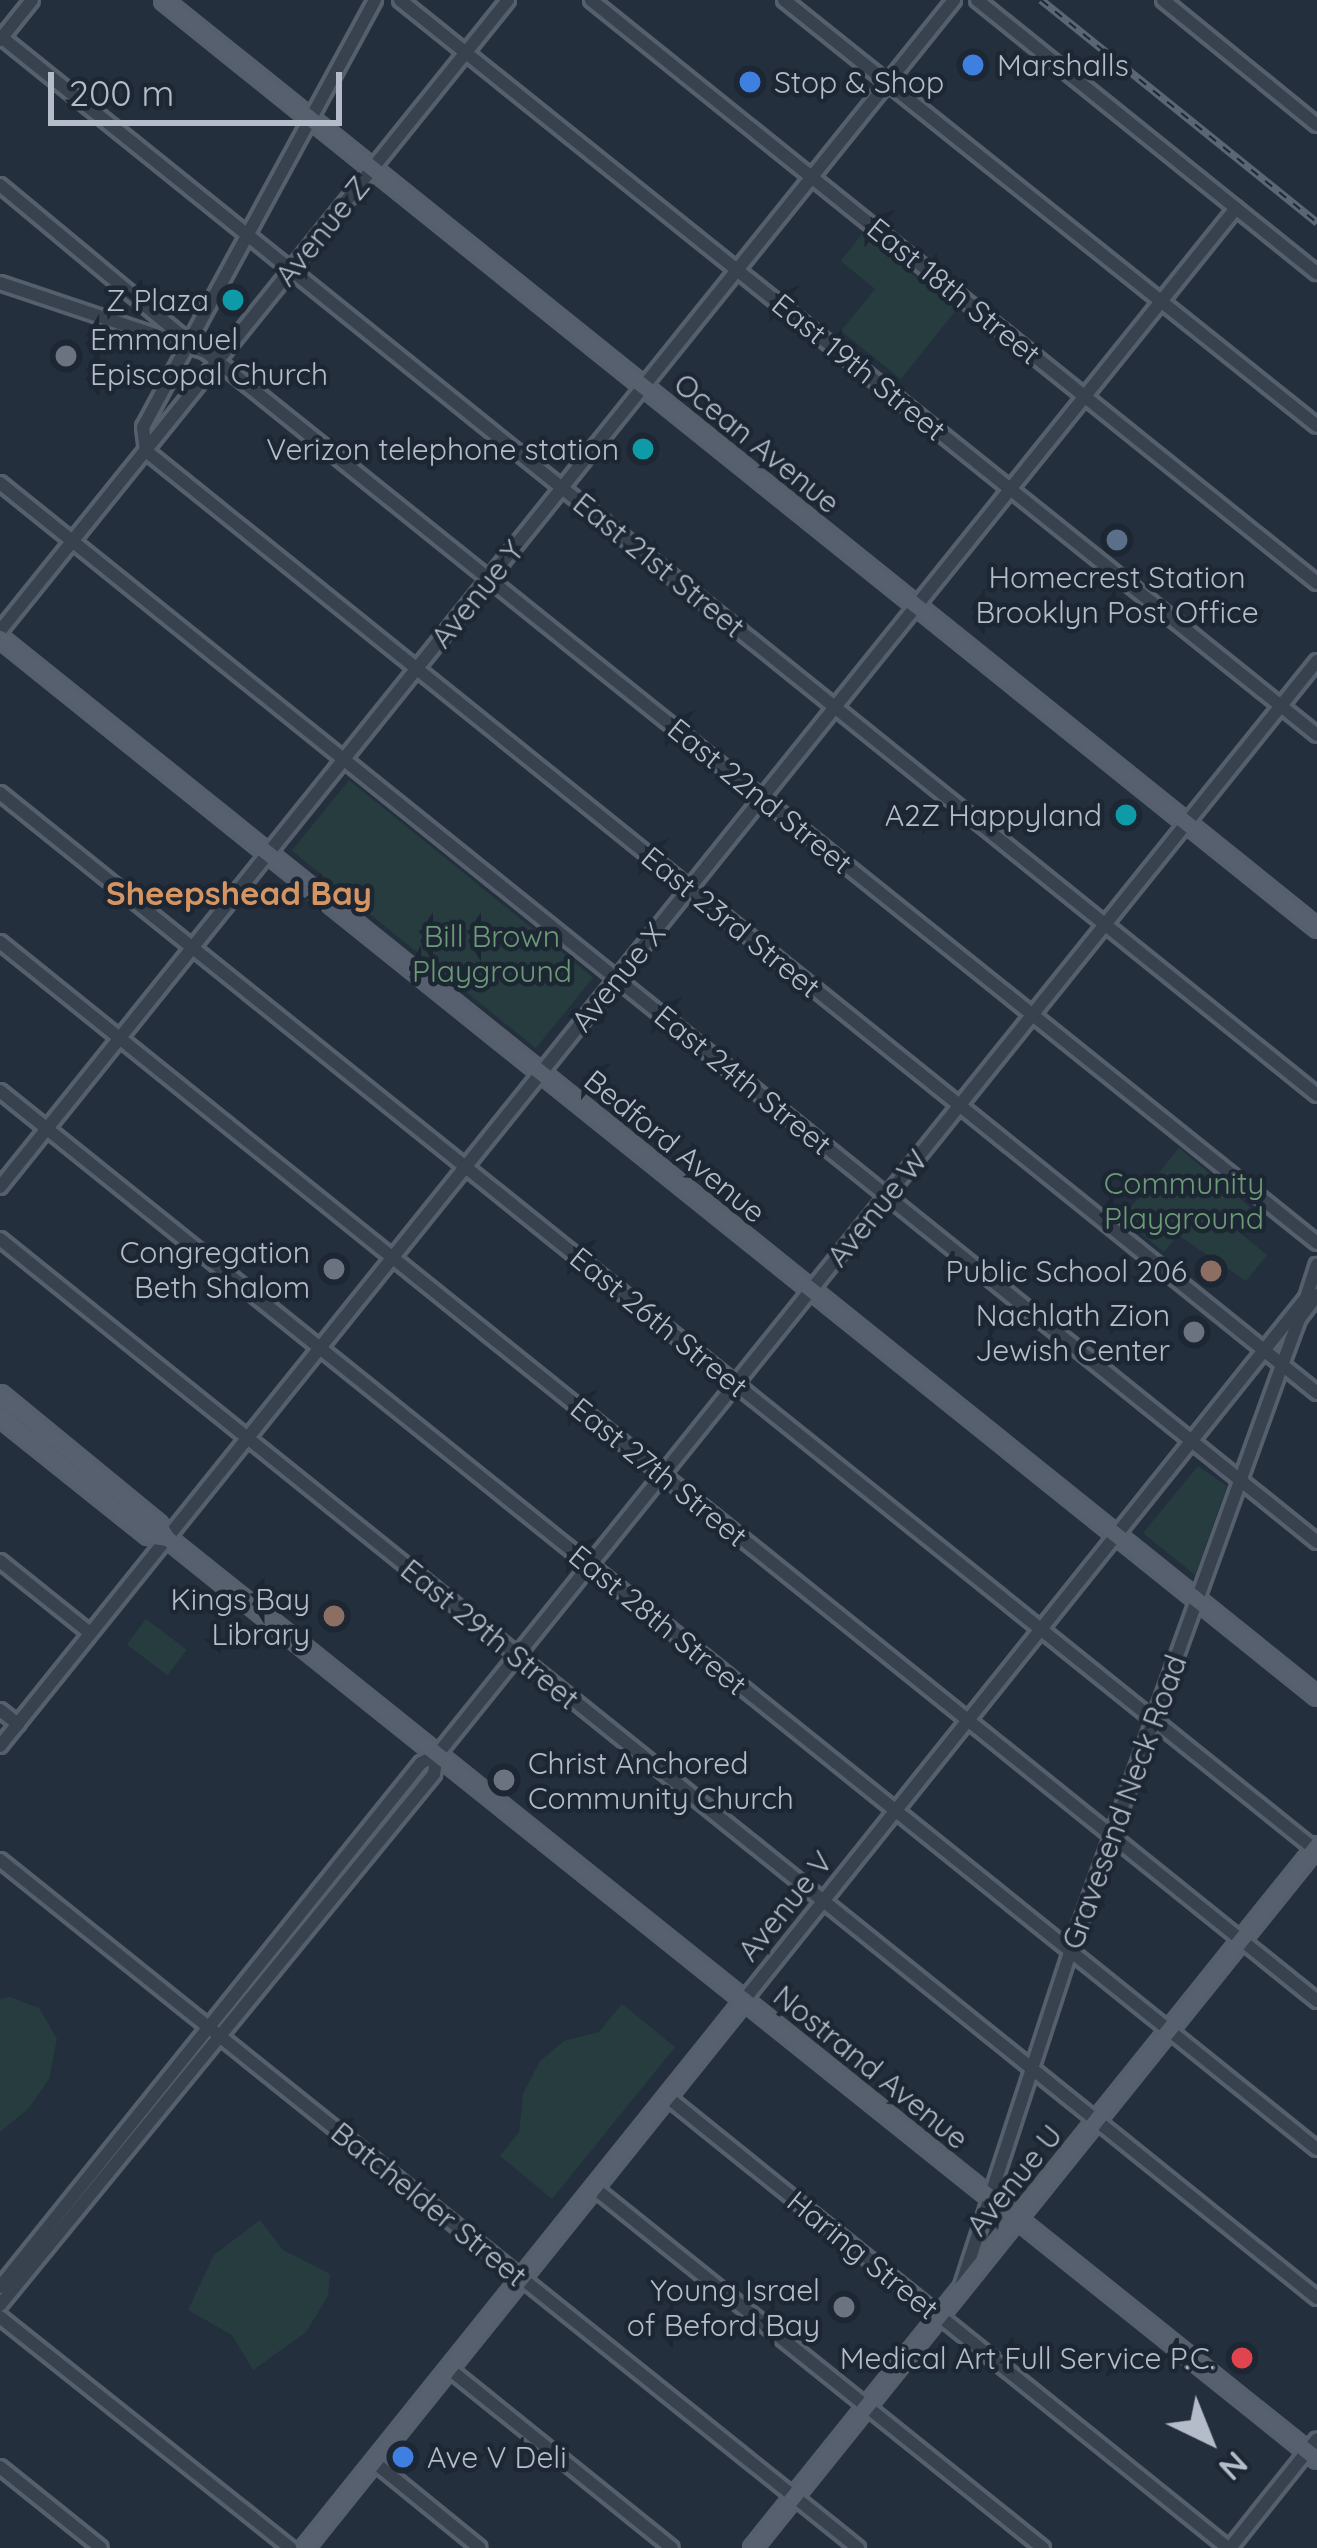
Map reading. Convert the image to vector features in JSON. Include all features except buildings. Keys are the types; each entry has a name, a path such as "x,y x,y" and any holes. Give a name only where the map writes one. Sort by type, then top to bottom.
{"main road":[{"name":"Ocean Avenue","path":"163,0 1317,928"},
{"name":"Bedford Avenue","path":"0,634 1317,1696"},
{"name":"Nostrand Avenue","path":"0,1394 158,1524 167,1538 437,1755 1314,2450"},
{"name":"Nostrand Avenue","path":"0,1417 148,1535 167,1538"},
{"name":"Avenue U","path":"752,2548 1316,1848"},
{"name":"Avenue V","path":"304,2548 744,2000"}],"street":[{"path":"1,38 32,0"},
{"path":"146,451 143,427 374,0"},
{"name":"East 19th Street","path":"400,0 1317,735"},
{"name":"Avenue Z","path":"0,634 508,0"},
{"name":"East 18th Street","path":"592,0 1317,583"},
{"path":"784,0 1317,426"},
{"name":"Avenue Y","path":"0,1187 954,0"},
{"path":"977,0 1317,274"},
{"path":"1162,0 1314,116"},
{"name":"East 21st Street","path":"1,38 1317,1095"},
{"path":"0,185 188,341"},
{"name":"Avenue X","path":"0,1746 1236,208"},
{"path":"0,283 175,343 188,341"},
{"name":"East 22nd Street","path":"188,341 1317,1243"},
{"name":"East 23rd Street","path":"146,451 1317,1393"},
{"name":"East 24th Street","path":"0,483 1317,1542"},
{"name":"Avenue W","path":"0,2305 421,1763 437,1755 1317,661"},
{"name":"East 26th Street","path":"0,793 1316,1848"},
{"name":"East 27th Street","path":"0,942 1317,2001"},
{"name":"East 28th Street","path":"0,1090 1317,2149"},
{"name":"East 29th Street","path":"0,1239 1317,2299"},
{"path":"1312,1296 1317,1265"},
{"name":"Avenue V","path":"744,2000 1312,1296"},
{"name":"Gravesend Neck Road","path":"961,2289 1028,2067 1282,1365 1312,1296"},
{"path":"0,1561 91,1633"},
{"path":"0,1710 18,1724"},
{"name":"Batchelder Street","path":"0,1860 858,2548"},
{"name":"Avenue W","path":"0,2287 216,2032"},
{"name":"Haring Street","path":"666,2096 1229,2548"},
{"path":"593,2187 1042,2548"},
{"path":"0,2317 290,2548"},
{"path":"448,2368 672,2548"},
{"path":"1229,2548 1314,2450"},
{"path":"374,2462 480,2548"},
{"path":"0,2467 101,2548"}],"green space":[{"path":"862,234 956,310 901,379 841,331 875,289 841,261"},
{"name":"Bill Brown Playground","path":"349,780 593,978 536,1048 292,851"},
{"name":"Community Playground","path":"1179,1148 1250,1207 1234,1228 1267,1255 1246,1281 1178,1235 1164,1252 1122,1218"},
{"path":"1198,1466 1227,1486 1195,1575 1143,1533"},
{"path":"146,1619 187,1650 167,1675 127,1645"},
{"path":"10,1997 39,2008 57,2039 49,2079 29,2108 0,2132 0,1999"},
{"path":"622,2004 675,2047 552,2199 500,2156 519,2132 523,2094 540,2061 564,2041 599,2032"},
{"path":"260,2220 283,2250 330,2274 328,2296 306,2332 253,2370 232,2335 188,2310 214,2255"}],"railway":[{"path":"1041,0 1317,223"}],"place":[{"name":"Marshalls","path":"973,65"},
{"name":"Stop & Shop","path":"750,82"},
{"name":"Z Plaza","path":"233,300"},
{"name":"Emmanuel Episcopal Church","path":"66,356"},
{"name":"Verizon telephone station","path":"643,449"},
{"name":"Homecrest Station Brooklyn Post Office","path":"1117,540"},
{"name":"A2Z Happyland","path":"1126,815"},
{"name":"Congregation Beth Shalom","path":"334,1269"},
{"name":"Public School 206","path":"1211,1271"},
{"name":"Nachlath Zion Jewish Center","path":"1194,1332"},
{"name":"Kings Bay Library","path":"334,1616"},
{"name":"Christ Anchored Community Church","path":"504,1780"},
{"name":"Young Israel of Beford Bay","path":"844,2307"},
{"name":"Medical Art Full Service P.C.","path":"1242,2358"},
{"name":"Ave V Deli","path":"403,2457"}],"district":[{"name":"Sheepshead Bay","path":"239,893"}]}
